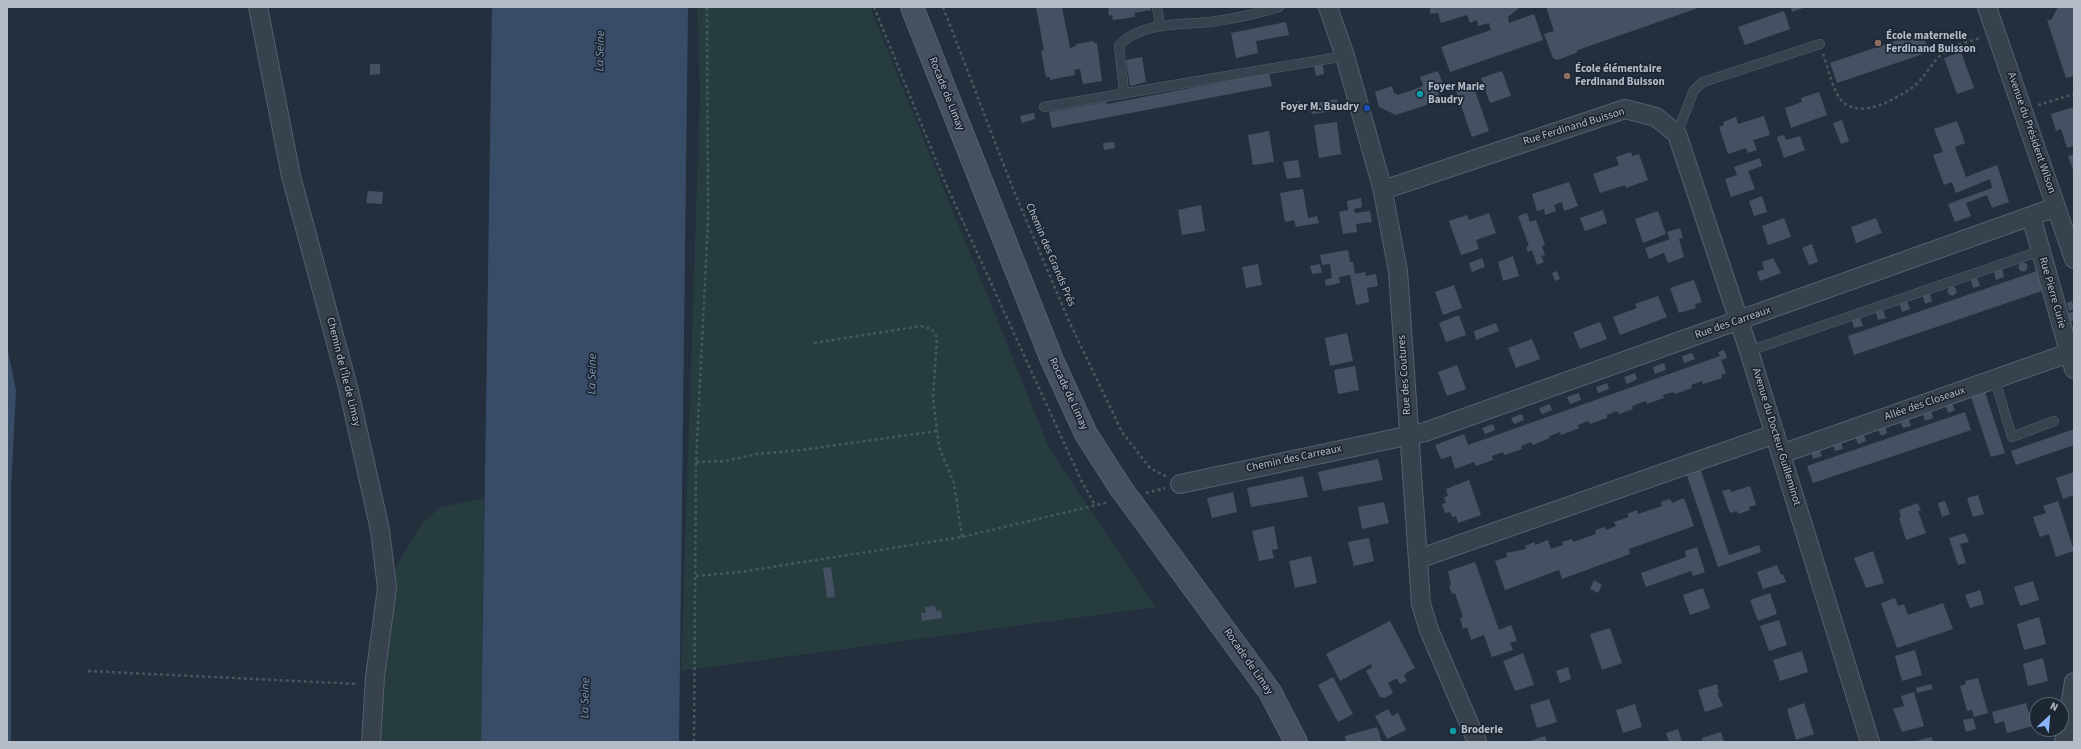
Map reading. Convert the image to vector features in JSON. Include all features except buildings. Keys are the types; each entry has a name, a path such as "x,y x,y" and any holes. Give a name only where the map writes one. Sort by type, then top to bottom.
{"main road":[{"name":"Rocade de Limay","path":"912,7 1052,360 1086,434 1120,487 1270,692 1296,742"}],"street":[{"name":"Chemin de l'Île de Limay","path":"258,7 291,176 348,387 380,530 386,588 375,684 371,742"},
{"name":"Rue des Coutures","path":"1328,7 1345,56 1383,190 1398,271 1408,434 1421,604 1429,630 1477,742"},
{"name":"Avenue du Président Wilson","path":"1987,7 2024,109 2074,259"},
{"name":"Rue Ferdinand Buisson","path":"1383,190 1625,109 1656,117 1677,134"},
{"name":"Avenue du Docteur Guilleminot","path":"1677,134 1749,351 1870,742"},
{"name":"Rue des Carreaux","path":"1408,434 1425,432 2056,207"},
{"name":"Rue Pierre Curie","path":"2031,216 2072,361"},
{"name":"Allée des Closeaux","path":"1781,454 1995,380 2072,361"},
{"name":"Chemin des Carreaux","path":"1180,484 1408,434"},
{"path":"1418,559 1775,434"},
{"path":"2064,742 2074,682"}],"lane":[{"path":"1157,7 1160,25"},
{"path":"1124,92 1119,45 1129,35 1160,25 1210,22 1254,15 1279,7"},
{"path":"1677,134 1694,90 1703,82 1820,44"},
{"path":"1044,107 1124,92 1345,56"},
{"path":"1749,351 2040,251"},
{"path":"1995,380 2012,437 2054,421"}],"path":[{"path":"694,742 696,462 708,222 707,7"},
{"path":"874,7 944,180 1081,480 1095,505"},
{"name":"Chemin des Grands Prés","path":"943,7 1013,189 1069,321 1122,432 1150,468 1180,484"},
{"path":"1820,44 1832,83 1842,102 1853,108 1868,108 1892,99 1914,86 1937,58 1947,50 1996,32"},
{"path":"2024,109 2074,94"},
{"path":"814,343 921,326 932,329 937,338 934,398 939,447 954,484 962,537"},
{"path":"696,462 725,460 757,454 802,450 938,431"},
{"path":"1144,493 1180,484"},
{"path":"696,576 740,572 962,537 1112,501"},
{"path":"88,671 375,684"}],"green space":[{"path":"697,7 870,7 1050,450 1156,607 681,671 700,92"},
{"path":"484,498 481,742 378,742 391,576 422,523 441,507"}],"water":[{"name":"La Seine","path":"492,7 688,7 679,742 481,742"},
{"path":"7,346 16,390 11,489 11,742 7,742"}],"place":[{"name":"École maternelle Ferdinand Buisson","path":"1878,43"},
{"name":"École élémentaire Ferdinand Buisson","path":"1567,76"},
{"name":"Foyer Marie Baudry","path":"1420,94"},
{"name":"Foyer M. Baudry","path":"1367,108"},
{"name":"Broderie","path":"1453,731"}]}
